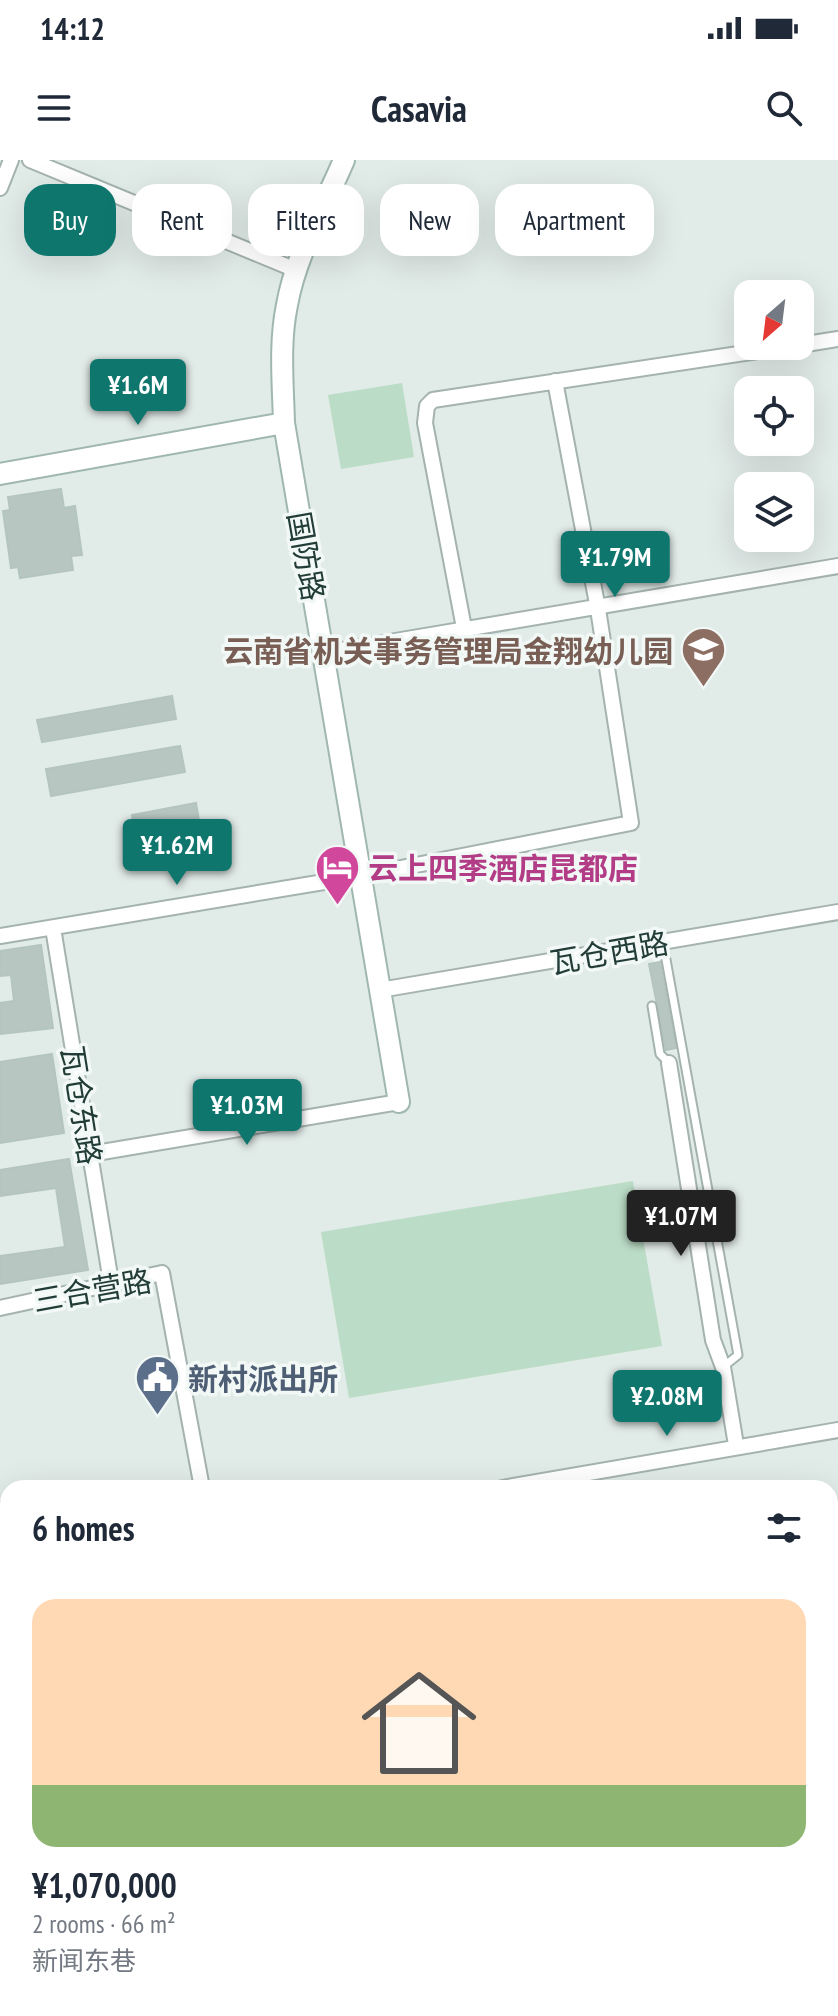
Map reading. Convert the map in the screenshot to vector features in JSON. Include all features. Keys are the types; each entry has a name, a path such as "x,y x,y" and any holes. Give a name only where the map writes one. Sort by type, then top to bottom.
{"street":[{"path":"0,188 11,160"},
{"path":"30,160 296,270"},
{"name":"国防路","path":"344,160 296,270 286,305 283,340 284,423 399,1102"},
{"path":"814,343 838,339"},
{"path":"464,628 425,423 427,406 433,400 734,354"},
{"path":"0,936 360,876 631,823 598,609 555,381"},
{"path":"0,474 284,423"},
{"path":"324,653 838,566"},
{"name":"瓦仓西路","path":"380,990 838,912"},
{"name":"瓦仓东路","path":"53,928 111,1282"},
{"path":"669,1063 713,1340 723,1367 736,1445"},
{"path":"90,1154 399,1102"},
{"name":"三合营路","path":"0,1308 162,1273 201,1480"},
{"path":"546,1480 736,1445 838,1430"}],"lane":[{"path":"663,943 738,1355 723,1367"},
{"path":"652,1006 660,1054 669,1063"}],"green space":[{"path":"402,383 414,457 341,469 328,395"},
{"path":"633,1181 662,1346 349,1398 321,1232"}],"building":[{"path":"61,489 64,508 75,506 82,555 71,556 73,570 20,578 18,567 11,568 3,511 10,510 8,497"},
{"path":"172,696 176,719 42,742 37,720"},
{"path":"180,746 185,772 51,796 46,769"},
{"path":"196,803 199,821 135,832 132,815"},
{"path":"41,945 53,1028 0,1034 0,1003 14,1001 11,975 0,976 0,951"},
{"path":"660,962 676,1048 666,1050 649,964"},
{"path":"52,1054 64,1133 0,1143 0,1062"},
{"path":"69,1159 88,1270 0,1284 0,1256 65,1247 56,1188 0,1196 0,1170"}],"place":[{"name":"云南省机关事务管理局金翔幼儿园","path":"704,689"},
{"name":"云上四季酒店昆都店","path":"337,906"},
{"name":"新村派出所","path":"157,1417"}]}
